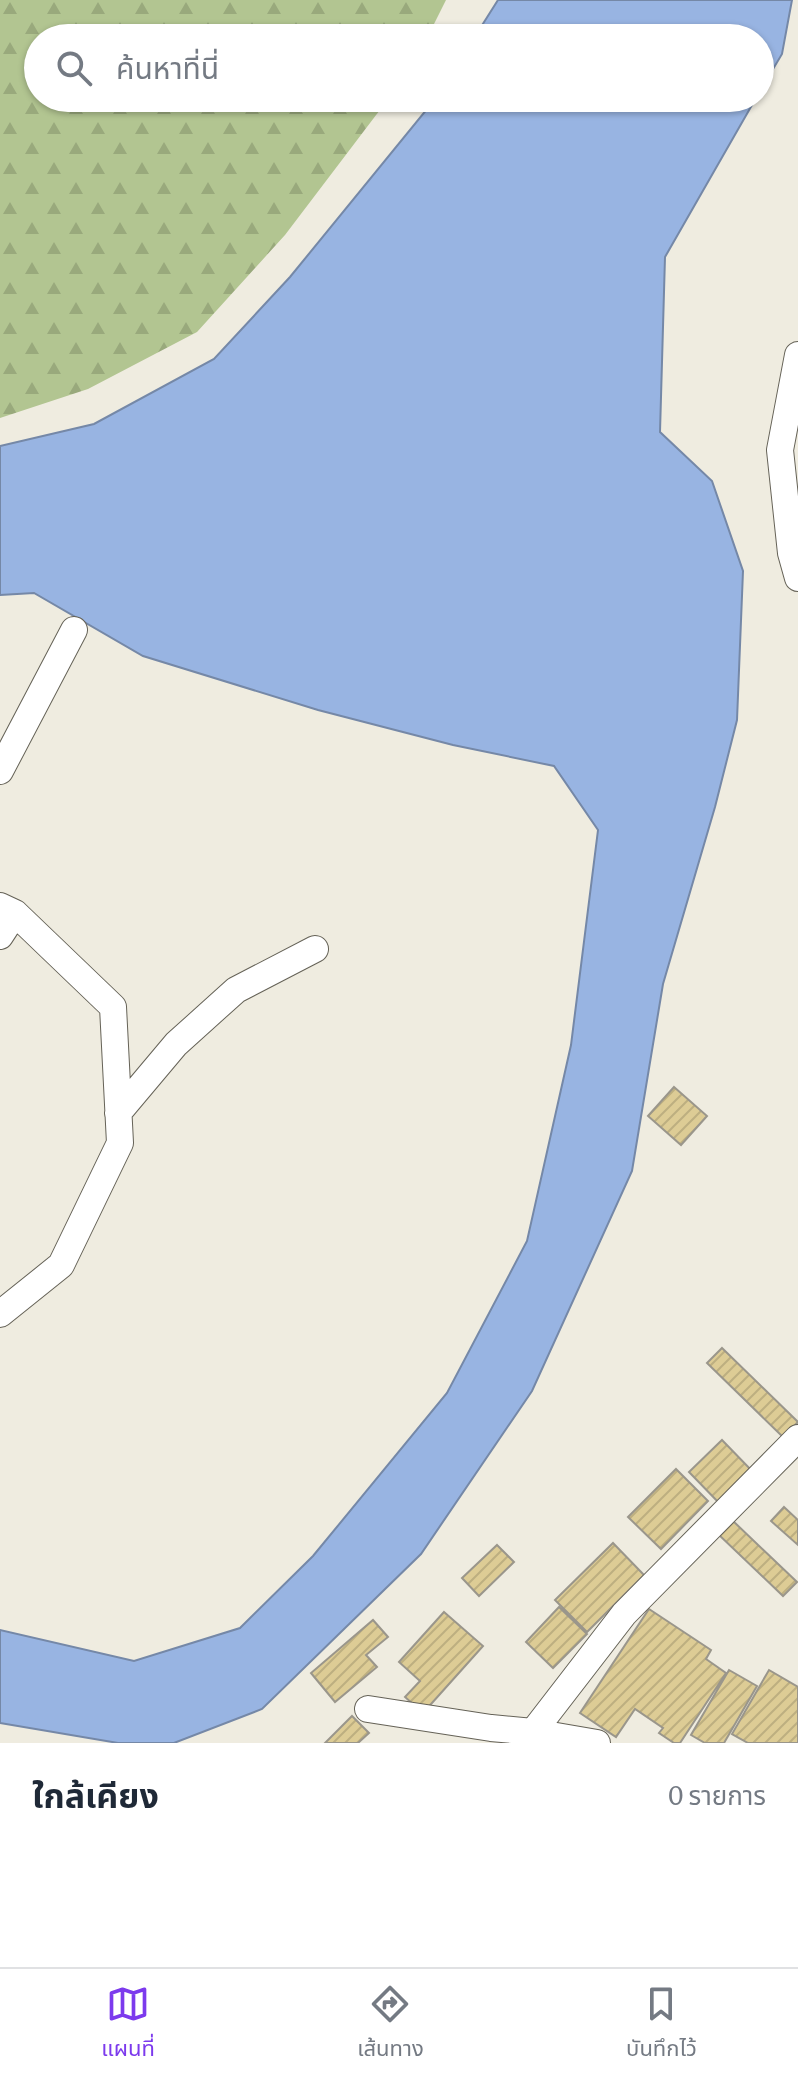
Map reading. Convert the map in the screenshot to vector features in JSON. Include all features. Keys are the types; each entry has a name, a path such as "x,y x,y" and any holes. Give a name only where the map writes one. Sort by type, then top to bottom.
{"street":[{"path":"798,355 780,450 791,553 798,578"},
{"path":"0,771 74,630"},
{"path":"0,936 8,910 113,1007 120,1143 61,1265 0,1314"},
{"path":"118,1113 176,1044 236,990 315,949"},
{"path":"533,1732 624,1614 798,1438"},
{"path":"368,1709 484,1736 533,1732 597,1743"}],"green space":[{"path":"0,0 446,0 434,24 24,24 24,112 378,112 285,235 197,332 88,389 0,418"}],"water":[{"path":"498,0 792,0 782,54 774,67 774,24 483,24"},
{"path":"425,112 748,112 665,257 660,432 712,481 743,571 737,720 663,984 632,1171 532,1391 421,1554 262,1709 174,1743 118,1743 0,1723 0,1630 134,1661 240,1628 313,1556 447,1393 527,1241 571,1045 598,830 554,766 453,745 318,710 143,656 34,593 0,595 0,446 94,424 214,359 290,277"}],"building":[{"path":"674,1087 707,1116 681,1145 648,1116"},
{"path":"722,1348 798,1422 784,1438 707,1363"},
{"path":"722,1440 755,1474 722,1506 689,1472"},
{"path":"676,1469 708,1501 661,1549 628,1517"},
{"path":"784,1507 798,1520 798,1545 771,1521"},
{"path":"732,1520 797,1582 783,1596 718,1534"},
{"path":"613,1543 644,1575 587,1632 555,1600"},
{"path":"497,1545 514,1562 479,1596 462,1578"},
{"path":"559,1607 587,1634 553,1668 526,1642"},
{"path":"649,1609 711,1650 706,1659 726,1673 680,1743 674,1743 659,1733 663,1728 635,1709 616,1737 580,1713"},
{"path":"444,1612 483,1646 423,1713 405,1697 420,1681 399,1662"},
{"path":"373,1620 388,1637 366,1655 377,1667 335,1702 311,1673"},
{"path":"729,1670 757,1686 724,1743 705,1743 691,1735"},
{"path":"769,1670 798,1687 798,1743 748,1743 732,1734"},
{"path":"352,1716 369,1733 358,1743 325,1743"}]}
